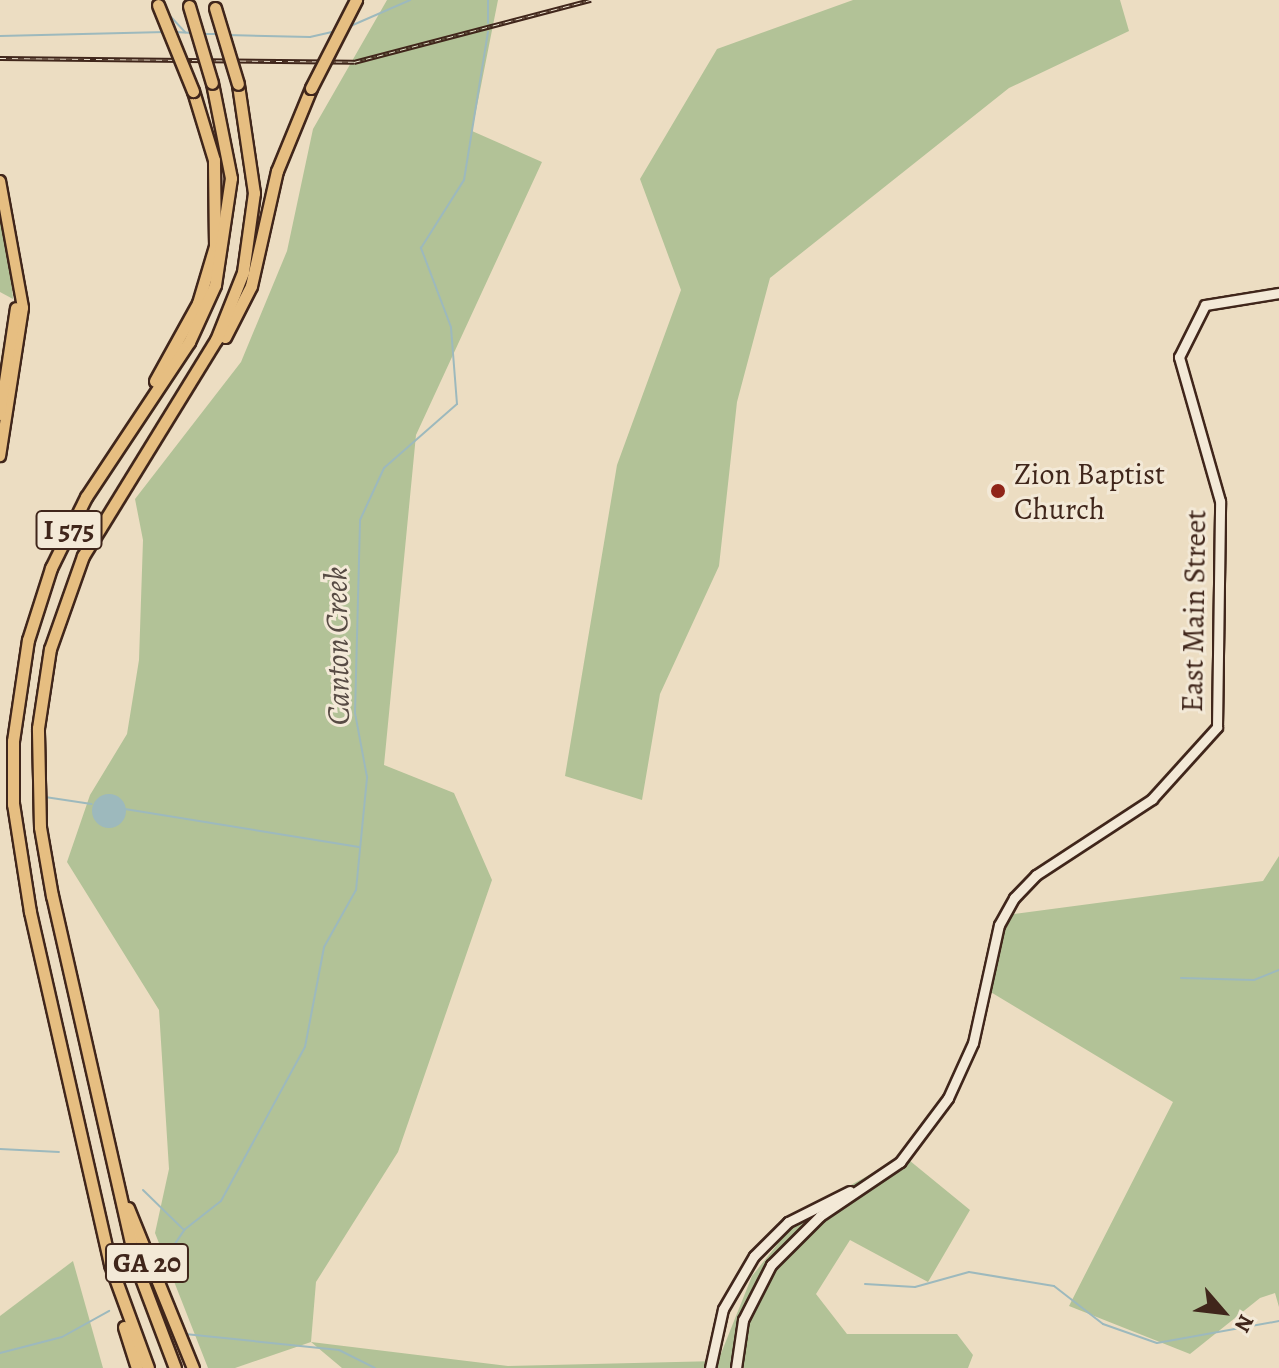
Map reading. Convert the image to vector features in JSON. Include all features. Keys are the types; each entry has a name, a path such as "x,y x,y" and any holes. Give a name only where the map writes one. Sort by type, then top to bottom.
{"highway":[{"path":"193,379 248,294 277,171 311,88 356,0"},
{"path":"117,450 192,316 211,263 216,177 193,91 156,3"},
{"name":"I 575","path":"148,1368 110,1264 25,885 12,765 19,681 40,598 68,532 117,450 189,342 220,270 231,178 212,83 188,3"},
{"name":"I 575","path":"175,1368 136,1265 45,861 38,728 50,649 83,556 193,379 230,312 248,249 253,160 238,84 214,4"},
{"name":"GA 20","path":"109,1155 193,1368"},
{"name":"GA 20","path":"110,1264 137,1368"}],"main road":[{"path":"0,181 19,286 18,357 0,456"},
{"path":"0,415 19,286"},
{"name":"East Main Street","path":"736,1368 743,1320 771,1265 820,1216 895,1165 918,1144 960,1079 999,925 1014,898 1036,875 1152,799 1217,727 1223,688 1220,501 1179,357 1205,305 1279,293"},
{"name":"East Main Street","path":"710,1368 723,1309 766,1242 810,1209 895,1165"}],"green space":[{"path":"387,0 498,0 472,131 542,162 416,435 384,765 454,793 492,880 398,1152 316,1282 311,1342 235,1368 208,1368 155,1233 169,1169 159,1010 67,862 90,795 127,734 139,660 143,540 135,499 241,362 287,251 313,129"},
{"path":"853,0 1120,0 1129,31 1009,88 770,278 737,402 719,566 660,694 642,800 565,776 617,465 681,290 640,179 717,49"},
{"path":"0,205 7,235 13,299 0,292"},
{"path":"1279,856 1279,1307 1275,1293 1260,1298 1190,1354 1069,1306 1173,1102 984,988 1000,916 1263,881"},
{"path":"904,1156 970,1210 928,1282 850,1240 816,1294 847,1334 957,1334 973,1355 968,1368 342,1368 311,1342 508,1366 718,1361 752,1276 805,1210"},
{"path":"73,1261 103,1368 0,1368 0,1316"}],"water":[{"path":"109,794 121,799 126,811 121,823 109,828 97,823 92,811 97,799"}],"waterway":[{"path":"346,28 410,0"},
{"name":"Canton Creek","path":"488,0 488,23"},
{"path":"171,17 185,32"},
{"path":"227,35 310,37 336,31"},
{"path":"0,36 165,32"},
{"path":"175,32 193,33"},
{"name":"Canton Creek","path":"162,1263 184,1230 221,1201 305,1047 324,947 356,890 367,777 355,713 360,520 384,468 457,404 451,327 421,248 464,180 488,32"},
{"path":"203,34 217,34"},
{"path":"45,797 91,804"},
{"path":"125,809 359,847"},
{"path":"1181,978 1254,980 1279,970"},
{"path":"0,1149 59,1152"},
{"path":"143,1190 183,1229"},
{"path":"865,1284 915,1287 969,1272 1054,1286 1103,1324 1157,1343 1279,1321"},
{"path":"0,1353 62,1337 109,1311"},
{"name":"Canton Creek","path":"185,1334 339,1350 375,1368"}],"railway":[{"path":"0,58 354,62 591,0"}],"place":[{"name":"Zion Baptist Church","path":"998,491"}]}
